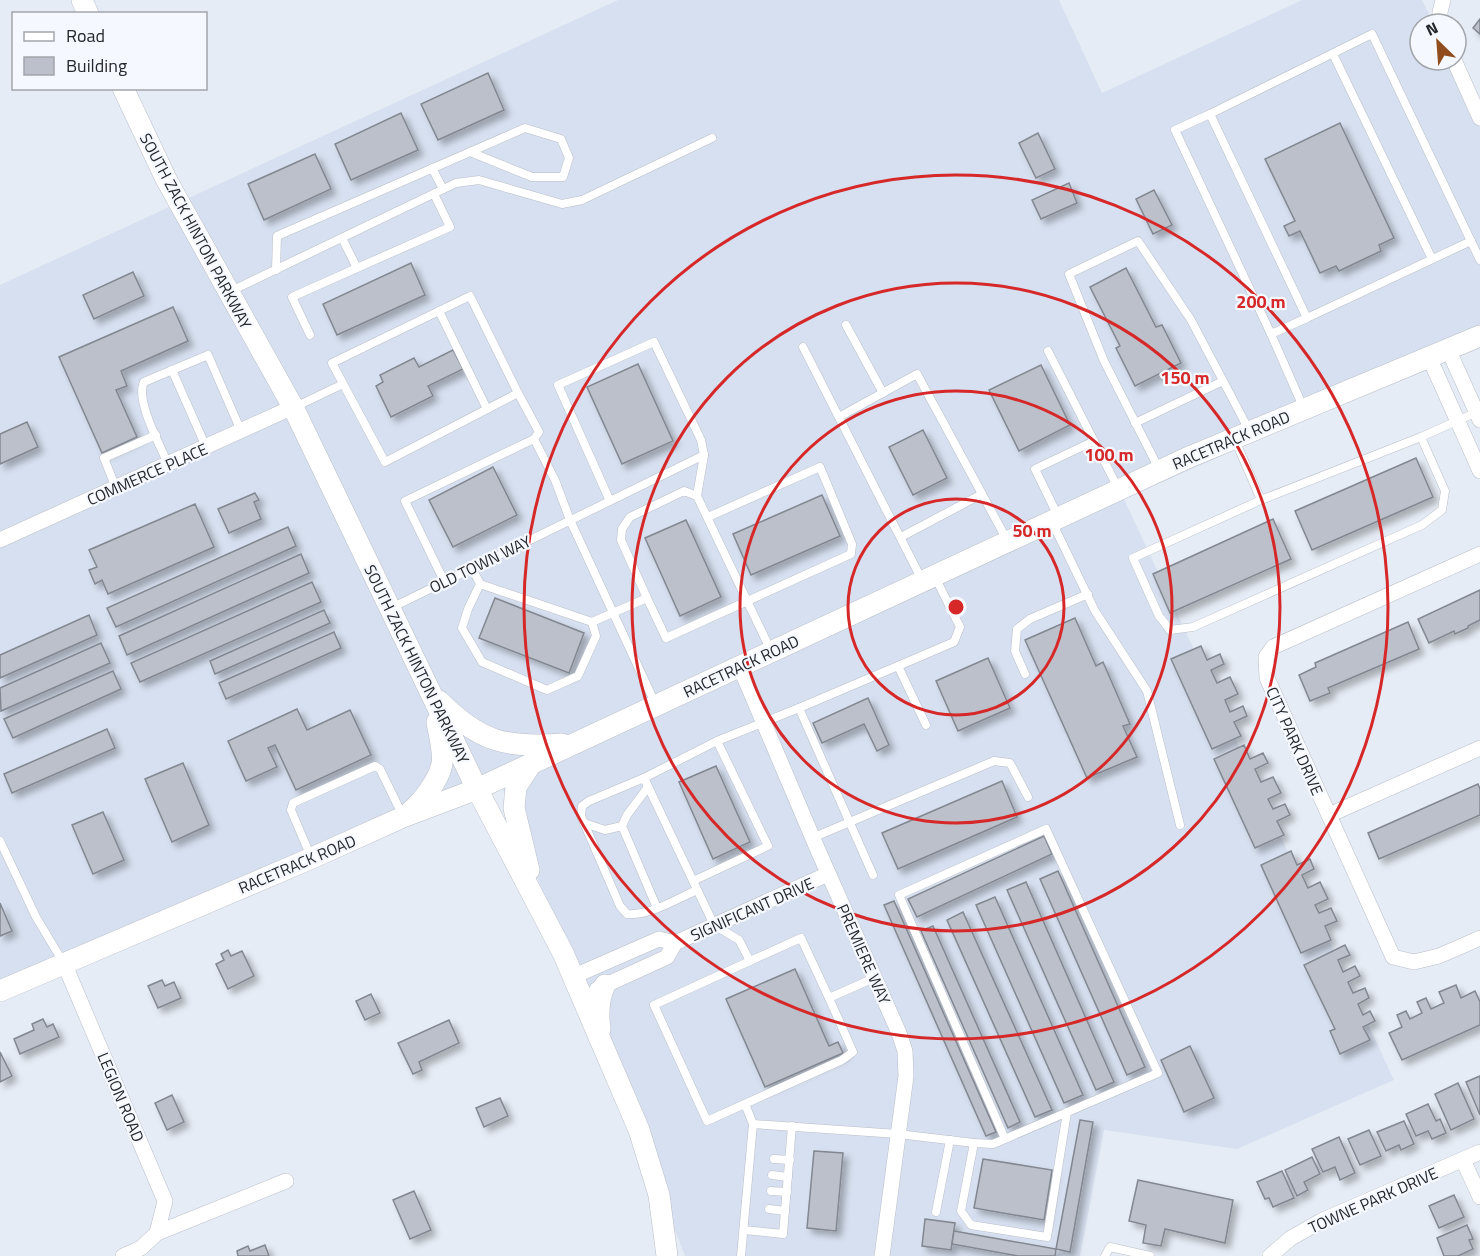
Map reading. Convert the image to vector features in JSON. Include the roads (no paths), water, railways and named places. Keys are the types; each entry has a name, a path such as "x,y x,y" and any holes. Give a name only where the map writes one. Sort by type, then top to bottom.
{"main road":[{"name":"SOUTH ZACK HINTON PARKWAY","path":"124,90 166,179 293,407 477,789 563,953 639,1130 660,1195 667,1256"},
{"name":"RACETRACK ROAD","path":"0,991 403,817 477,789 1159,471 1480,336"},
{"path":"430,692 454,716 477,732 497,741 540,746 574,744"},
{"path":"403,817 420,804 442,765 441,740 430,692"},
{"path":"533,762 516,787 514,808 538,906"},
{"path":"603,1045 598,1015 600,994 605,985"}],"street":[{"path":"1459,72 1480,118"},
{"path":"1439,353 1479,414"},
{"path":"1439,353 1457,421 1480,471"},
{"name":"COMMERCE PLACE","path":"0,540 293,407"},
{"name":"CITY PARK DRIVE","path":"1480,554 1273,647 1266,657 1267,678 1393,957 1414,962 1438,956 1480,938"},
{"name":"PREMIERE WAY","path":"740,667 905,1051 906,1069 882,1256"},
{"path":"1329,815 1480,748"},
{"name":"SIGNIFICANT DRIVE","path":"580,996 667,957 675,943 828,874"},
{"name":"SIGNIFICANT DRIVE","path":"572,977 659,939 675,943"},
{"name":"LEGION ROAD","path":"64,963 165,1201 157,1233"},
{"name":"TOWNE PARK DRIVE","path":"1270,1256 1291,1238 1321,1221 1480,1152"},
{"path":"1463,1160 1480,1197"},
{"path":"123,1256 141,1248 157,1233 286,1181"}],"lane":[{"path":"1304,409 1175,130 1372,34 1480,261"},
{"path":"1333,54 1432,259"},
{"path":"1210,114 1307,318"},
{"path":"276,270 277,236 525,128 561,139 569,158 563,177 532,177 470,152"},
{"path":"228,293 456,183 479,180 562,204 582,200 712,138"},
{"path":"432,168 443,189"},
{"path":"310,335 292,297 450,227 434,194"},
{"path":"342,238 357,268"},
{"path":"1159,471 1104,361 1069,274 1138,241 1191,320 1223,381 1261,500"},
{"path":"1271,334 1471,241"},
{"path":"444,581 405,501 534,439 539,432 470,296 332,363 385,462 518,393"},
{"path":"439,311 487,409"},
{"path":"846,325 883,393"},
{"path":"610,501 558,385 654,342 701,440 704,455 698,496 771,652"},
{"path":"697,890 657,908 634,915 627,914 620,906 581,816 582,806 717,741 954,642 960,627 901,537 803,347"},
{"path":"1048,351 1119,490"},
{"path":"168,464 143,402 144,382 208,355 241,431"},
{"path":"172,370 206,447"},
{"path":"839,417 917,374 1008,542"},
{"path":"1135,423 1223,381"},
{"path":"293,407 343,384"},
{"path":"1421,437 1445,491 1442,510 1422,525 1193,627 1170,630 1159,616 1133,558 1261,500 1479,414"},
{"path":"116,488 104,458 156,435"},
{"path":"534,439 555,480 570,520 656,706"},
{"path":"1094,441 1035,469 1095,611 1147,691 1180,825"},
{"name":"OLD TOWN WAY","path":"390,608 704,455"},
{"path":"698,496 684,491 630,517 622,529 621,540 666,638 851,554 852,544 820,467 708,517"},
{"path":"901,537 982,494"},
{"path":"472,568 480,584 592,622 647,598"},
{"path":"480,584 462,628 482,662 547,690 578,676 596,636 592,622"},
{"path":"1025,674 1015,651 1017,629 1030,619 1088,594"},
{"path":"898,666 926,725"},
{"path":"799,708 873,875"},
{"path":"693,881 768,846 717,741"},
{"path":"812,838 993,761 1010,763 1028,797"},
{"path":"312,858 291,810 293,803 375,766 380,769 403,817"},
{"path":"644,778 714,925 739,940 750,961"},
{"path":"584,823 605,830 622,826 648,787"},
{"path":"622,826 657,908"},
{"path":"753,1124 898,1134 993,1144 1005,1139 1158,1073 1046,829 899,896 1005,1139"},
{"path":"0,841 36,917 64,963"},
{"path":"801,938 853,1052 842,1060 707,1121 654,1005 750,961 801,938"},
{"path":"829,998 874,978"},
{"path":"741,1256 750,1207 754,1157 753,1124 748,1102"},
{"path":"974,1143 961,1211 971,1225 1047,1237 1067,1112"},
{"path":"744,1230 783,1234 792,1126"},
{"path":"936,1212 950,1140"},
{"path":"774,1159 790,1160"},
{"path":"772,1175 788,1177"},
{"path":"771,1191 787,1192"},
{"path":"769,1209 785,1211"},
{"path":"1105,1256 1110,1247 1150,1256"}]}
